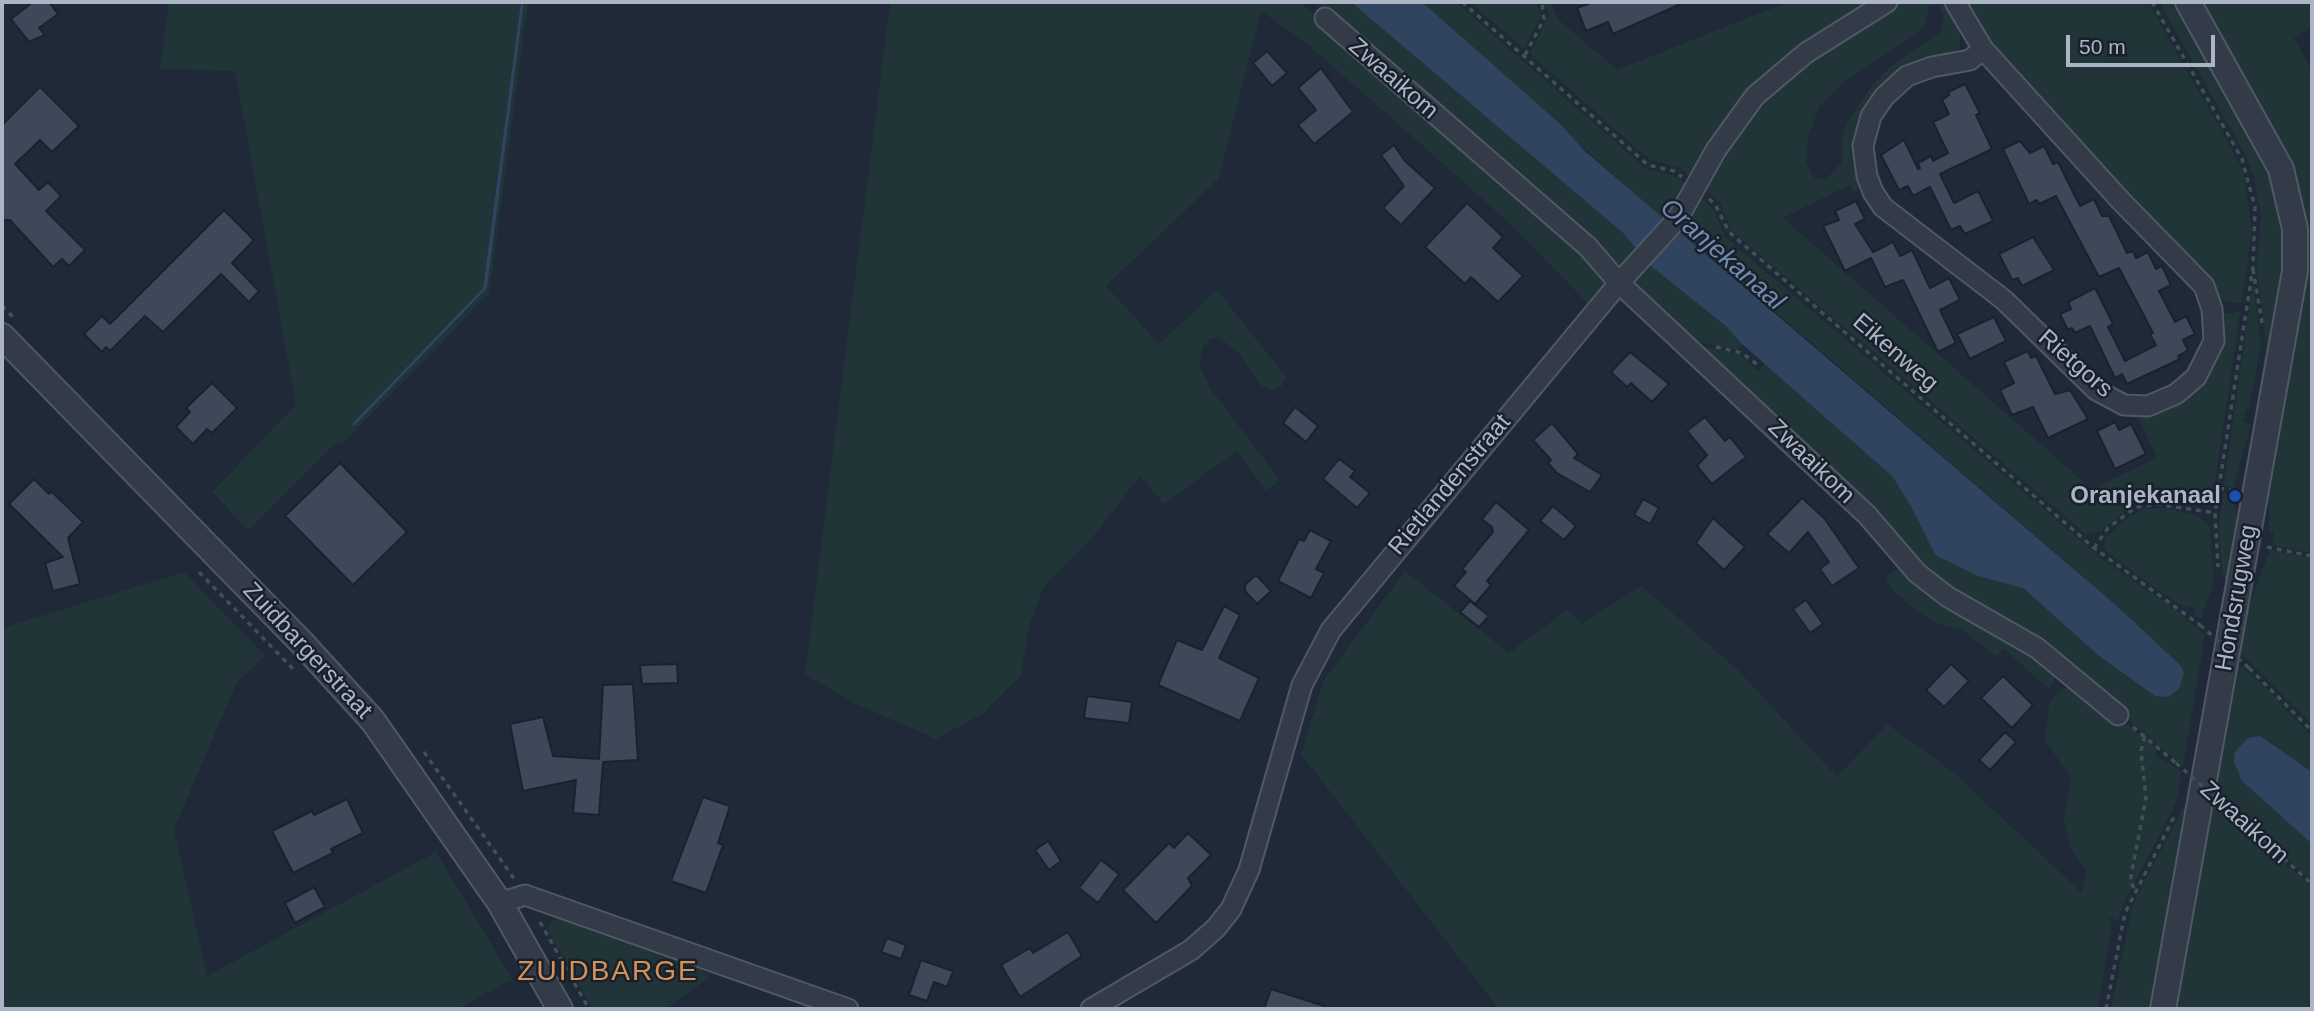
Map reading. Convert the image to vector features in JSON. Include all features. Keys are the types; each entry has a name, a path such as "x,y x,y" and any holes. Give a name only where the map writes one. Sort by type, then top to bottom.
{"street":[{"name":"Rietlandenstraat","path":"1091,1009 1191,950 1216,928 1231,909 1249,870 1302,685 1331,630 1619,283 1678,218 1722,141 1755,96 1806,53 1887,2"},
{"name":"Rietgors","path":"1955,2 1983,49 2121,201 2204,286 2212,309 2214,341 2196,377 2175,394 2148,407 2124,405 2096,390 2004,300 1883,206 1873,192 1863,146 1871,116 1884,97 1907,76 1932,67 1970,60 1983,49"},
{"name":"Hondsrugweg","path":"2163,1009 2295,271 2293,218 2281,169 2188,2"},
{"name":"Zwaaikom","path":"1325,18 1588,247 1619,283 1859,507 1917,573 1948,597 2037,648 2118,715"},
{"name":"Zuidbargerstraat","path":"2,335 303,644 373,721 500,903 560,1009"},
{"path":"500,903 525,895 848,1009"}],"path":[{"name":"Eikenweg","path":"1462,2 1648,164 1674,171 1715,204 1729,232 2094,548 2200,625 2249,668 2312,730"},
{"path":"1525,55 1544,19 1542,2"},
{"name":"Hondsrugweg","path":"2152,2 2242,159 2255,207 2253,267 2215,513 2219,579"},
{"path":"1686,344 1692,339 1742,352 1758,365"},
{"path":"2219,488 2236,492"},
{"name":"Hondsrugweg","path":"2094,548 2108,528 2136,507 2157,504 2215,513"},
{"path":"2267,547 2312,556"},
{"name":"Zuidbargerstraat","path":"193,564 301,677"},
{"name":"Hondsrugweg","path":"2209,644 2212,623"},
{"name":"Zwaaikom","path":"2118,715 2312,884"},
{"path":"2135,889 2130,881 2146,798 2141,751 2145,737"},
{"path":"2186,778 2188,764"},
{"path":"2106,1009 2125,913 2180,805"},
{"path":"525,895 589,1009"}],"green space":[{"path":"169,2 521,2 483,288 352,424 354,426 487,288 524,2 528,2 489,294 341,445 337,442 248,530 212,492 296,405 235,71 160,69"},
{"path":"890,2 1300,2 1555,223 1602,275 1603,288 1591,307 1518,231 1305,42 1261,11 1219,178 1106,286 1159,344 1217,290 1286,377 1282,386 1273,390 1260,385 1238,352 1218,337 1210,339 1203,347 1199,365 1210,388 1280,480 1266,491 1237,451 1164,504 1140,476 1096,533 1043,588 1029,627 1021,675 984,713 936,739 854,703 805,674"},
{"path":"1313,2 1351,2 1623,233 1640,252 1621,267 1615,266"},
{"path":"1422,2 1456,2 1646,169 1676,176 1687,185 1666,222"},
{"path":"1470,2 1536,2 1541,15 1524,49"},
{"path":"1550,2 1559,20 1617,70 1788,2 1872,2 1831,28 1691,177 1679,167 1650,160 1530,54 1549,15 1545,4"},
{"path":"1901,2 1947,2 1960,26 1960,47 1955,53 1882,90 1863,188 1854,192 1850,185 1783,218 2092,489 2157,458 2137,414 2159,412 2175,404 2222,330 2224,314 2240,312 2213,496 2206,504 2195,506 2155,499 2138,502 2100,531 2086,534 1732,231 1720,203 1703,187 1750,112 1811,61","holes":["1938,5 1944,17 1939,33 1891,66 1872,85 1847,122 1842,139 1842,162 1826,179 1815,179 1806,162 1808,137 1819,107 1843,83 1918,32 1925,24 1929,6"]},
{"path":"1965,2 2148,2 2239,162 2245,179 2252,231 2241,303 2222,301 2205,271 2140,209 2022,78 1982,29"},
{"path":"2159,2 2175,2 2265,161 2273,182 2284,235 2284,270 2262,399 2257,399 2266,346 2257,265 2261,217 2254,177 2246,156"},
{"path":"2201,2 2312,2 2312,27 2294,38 2312,70 2312,553 2272,545 2274,533 2269,532 2268,484 2305,286 2307,238 2302,206 2294,175 2278,136"},
{"path":"1699,196 1713,208 1724,236 2102,559 2177,611 2205,635 2183,766 2115,708 1949,594 1694,344 1740,355 1758,371 1765,363 1892,476 1911,506 1935,555 2022,588 2098,655 2155,696 2168,697 2179,689 2184,674 2118,607 1784,319 1676,230 1686,224"},
{"path":"1647,261 1727,327 1743,344 1737,350 1696,341 1692,336 1687,338 1637,288 1635,279"},
{"path":"2253,281 2261,346 2249,409 2246,409 2243,422 2251,424 2233,489 2224,485"},
{"path":"2223,493 2235,496 2237,538 2220,635 2217,633 2226,579 2223,579 2219,531"},
{"path":"2165,508 2197,515 2209,526 2214,581 2201,619 2194,614 2194,608 2178,603 2153,587 2104,549 2105,539 2122,521 2143,509"},
{"path":"2270,550 2312,558 2312,724 2238,651 2244,620"},
{"path":"1899,568 1906,568 2013,639 2056,672 2053,684 2049,689 2003,648 1996,656 1964,631 1937,623 1912,607 1891,589 1886,577"},
{"path":"1405,571 1509,653 1567,610 1582,624 1641,586 1737,669 1837,777 1887,724 1953,772 2081,892 2087,871 2071,850 2064,820 2071,778 2045,740 2049,703 2059,690 2072,686 2119,722 2128,725 2157,749 2155,755 2181,771 2178,795 2172,811 2122,906 2118,922 2105,915 2112,922 2098,1009 1499,1009 1301,754 1324,680"},
{"path":"184,572 265,656 237,682 174,829 207,976 436,852 512,979 458,1009 2,1009 2,628"},
{"path":"2237,663 2264,686 2312,737 2312,772 2260,736 2242,781 2312,844 2312,881 2214,792"},
{"path":"2189,777 2183,819 2177,833 2184,820 2191,780 2194,782 2153,1009 2111,1009 2132,907 2184,805"},
{"path":"2212,799 2226,810 2226,816 2234,824 2242,823 2312,888 2312,1009 2175,1009"},
{"path":"564,915 685,955 710,977 665,1009 593,1009 547,929 551,922"}],"water":[{"path":"521,2 524,2 487,288 354,426 352,424 483,288"},
{"path":"1351,2 1422,2 1559,123 1586,152 2118,607 2181,666 2184,674 2179,689 2168,697 2155,696 2098,655 2023,588 1978,576 1935,555 1911,506 1892,476 1742,344 1727,327 1651,266 1623,233"},
{"path":"2260,736 2312,772 2312,844 2242,781 2234,762 2235,752 2248,738"}],"building":[{"path":"33,2 49,2 58,14 39,28 45,35 29,42 11,19"},
{"path":"1594,2 1683,3 1613,34 1608,22 1586,31 1577,8"},
{"path":"1267,51 1287,73 1272,86 1253,63"},
{"path":"1321,68 1353,112 1314,144 1298,125 1316,110 1298,88"},
{"path":"1965,84 1980,113 1976,115 1992,149 1940,174 1954,203 1978,191 1993,221 1965,234 1960,226 1951,230 1930,187 1913,196 1908,186 1899,190 1881,155 1904,140 1918,169 1918,163 1931,156 1933,161 1948,153 1933,122 1949,114 1942,100 1949,95 1948,92"},
{"path":"40,87 79,126 52,152 40,140 15,164 39,190 48,182 61,196 46,211 85,250 69,266 62,259 53,267 10,220 3,220 2,125"},
{"path":"2020,141 2030,153 2044,146 2053,164 2058,162 2080,206 2094,199 2102,216 2109,216 2127,253 2133,251 2136,258 2148,252 2156,269 2162,266 2171,285 2159,291 2175,322 2186,316 2195,334 2183,340 2188,350 2178,356 2180,359 2127,384 2122,374 2115,378 2090,326 2075,333 2072,328 2068,330 2060,314 2071,309 2068,302 2095,288 2113,324 2108,327 2125,361 2156,345 2150,334 2153,333 2119,268 2099,277 2056,196 2039,204 2037,200 2029,204 2003,149"},
{"path":"1394,145 1405,161 1435,188 1401,225 1383,208 1404,186 1381,155"},
{"path":"1856,201 1865,219 1855,224 1873,252 1893,242 1900,256 1912,250 1930,288 1949,278 1960,300 1940,310 1956,343 1938,352 1903,280 1885,287 1871,258 1845,271 1823,226 1839,220 1835,211"},
{"path":"1467,203 1503,237 1493,248 1523,276 1498,302 1471,277 1465,284 1425,247"},
{"path":"224,210 254,240 232,263 259,291 249,302 221,274 163,332 145,316 110,351 106,347 102,352 84,334 102,316 110,324"},
{"path":"2033,237 2054,270 2022,286 2018,278 2012,280 1999,254"},
{"path":"1994,317 2006,341 1970,359 1957,334"},
{"path":"2028,351 2031,358 2036,356 2055,394 2070,390 2088,419 2048,438 2033,407 2012,415 2000,390 2014,383 2004,362"},
{"path":"1630,352 1669,384 1652,402 1631,383 1627,387 1611,372"},
{"path":"212,383 237,408 212,433 207,429 193,444 176,427 190,412 186,408"},
{"path":"1295,407 1318,426 1306,442 1283,423"},
{"path":"1705,417 1725,441 1730,437 1746,457 1712,484 1697,466 1707,455 1687,431"},
{"path":"2115,422 2119,430 2131,424 2146,454 2115,469 2097,431"},
{"path":"1552,423 1578,454 1574,458 1602,475 1590,492 1557,473 1548,463 1551,460 1533,440"},
{"path":"1339,459 1355,471 1350,477 1370,493 1357,508 1323,479"},
{"path":"340,463 407,532 353,585 285,516"},
{"path":"34,479 49,494 51,491 83,522 68,538 80,584 53,591 45,563 63,557 9,504"},
{"path":"1802,498 1824,518 1859,568 1832,586 1820,569 1829,562 1808,532 1789,553 1767,534"},
{"path":"1643,499 1659,508 1650,524 1634,515"},
{"path":"1496,502 1529,530 1487,581 1491,585 1475,604 1454,586 1466,572 1462,569 1493,532 1492,527 1482,519"},
{"path":"1553,506 1576,526 1564,540 1540,521"},
{"path":"1713,518 1745,547 1724,570 1696,543"},
{"path":"1310,530 1331,541 1316,569 1324,573 1311,598 1278,581 1299,539 1304,541"},
{"path":"1256,575 1271,591 1257,604 1245,591 1245,585"},
{"path":"1806,600 1823,624 1810,633 1793,609"},
{"path":"1470,601 1489,616 1479,627 1460,612"},
{"path":"1224,606 1240,615 1219,658 1259,678 1240,721 1158,685 1177,640 1202,650"},
{"path":"677,664 678,683 642,684 640,665"},
{"path":"1951,664 1969,681 1944,707 1926,690"},
{"path":"2003,676 2033,705 2012,728 1981,698"},
{"path":"633,684 638,760 603,762 599,815 573,813 576,780 523,791 510,724 543,717 553,756 599,759 603,685"},
{"path":"1087,696 1132,702 1129,723 1084,718"},
{"path":"2005,732 2016,742 1990,770 1979,760"},
{"path":"703,797 730,806 718,843 723,845 706,893 671,881"},
{"path":"347,799 363,833 331,849 333,853 293,873 272,831 312,811 314,815"},
{"path":"1188,833 1211,855 1188,878 1192,886 1156,923 1123,890 1169,843 1174,848"},
{"path":"1048,841 1061,861 1049,870 1035,850"},
{"path":"1101,860 1119,874 1098,903 1079,888"},
{"path":"314,887 325,907 295,923 285,903"},
{"path":"1068,932 1082,956 1020,997 1001,965 1030,948 1033,953"},
{"path":"887,938 906,945 901,959 881,952"},
{"path":"921,960 953,971 947,987 934,982 927,1001 909,995"},
{"path":"1271,989 1324,1006 1323,1009 1264,1009"}],"place":[{"name":"Oranjekanaal","path":"2235,496"}],"district":[{"name":"ZUIDBARGE","path":"608,972"}]}
